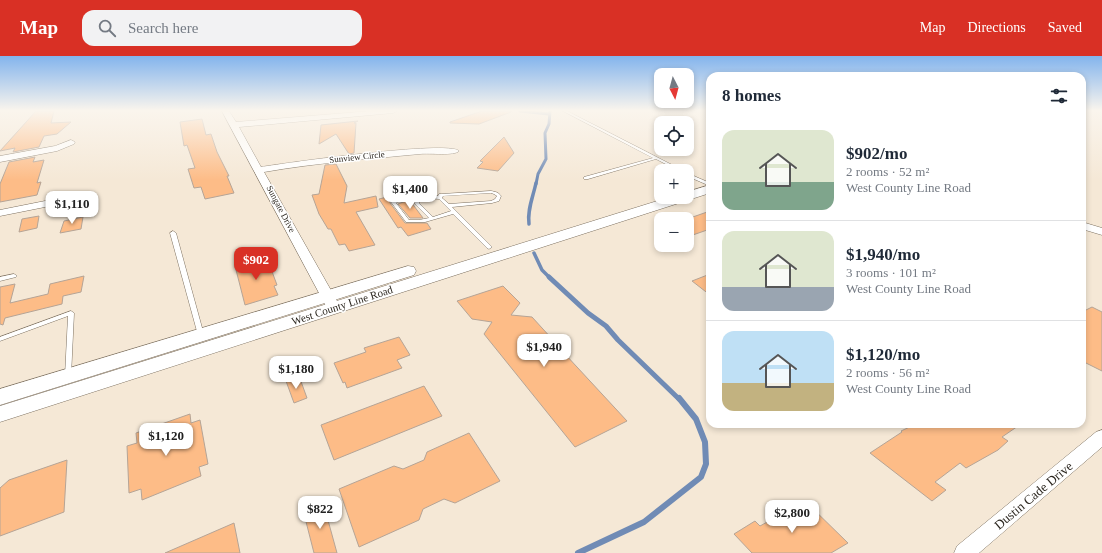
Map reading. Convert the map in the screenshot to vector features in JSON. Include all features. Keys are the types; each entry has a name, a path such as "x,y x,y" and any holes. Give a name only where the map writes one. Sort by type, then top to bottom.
{"main road":[{"path":"694,184 706,183"},
{"name":"West County Line Road","path":"694,192 706,184"},
{"name":"West County Line Road","path":"494,251 654,195"},
{"name":"West County Line Road","path":"0,414 331,302 494,251 661,204"},
{"name":"West County Line Road","path":"0,397 201,335 331,302"}],"street":[{"name":"Sungate Drive","path":"239,134 331,302"},
{"path":"0,159 56,148 71,142"},
{"name":"Sunview Circle","path":"259,170 294,164 424,151 455,151"},
{"path":"0,213 50,203 84,200"},
{"path":"1086,226 1102,232"},
{"name":"Dustin Cade Drive","path":"964,553 1102,437"}],"lane":[{"path":"610,134 668,164"},
{"path":"586,178 656,158"},
{"path":"694,177 706,182"},
{"path":"447,206 492,202 497,200 499,196 496,192 491,192 449,195 441,196 440,198 427,197 417,200 404,198 393,202 408,221 419,221 453,212"},
{"path":"440,198 494,251"},
{"path":"417,200 417,203 431,217"},
{"path":"173,233 201,335"},
{"path":"0,279 14,276"},
{"path":"0,339 71,313 68,376"}],"building":[{"path":"15,134 56,134 44,136 39,147 13,152 15,148 0,151"},
{"path":"182,134 211,134 217,152 229,176 227,176 234,193 205,199 201,187 194,188 188,169 195,168 187,145 184,146"},
{"path":"320,134 336,134 319,144"},
{"path":"336,134 355,134 354,153 349,154"},
{"path":"504,137 514,153 498,171 477,168 483,162 480,161"},
{"path":"35,157 33,162 44,160 37,183 41,182 37,195 0,202 0,184 9,162"},
{"path":"336,164 347,186 344,203 376,196 378,207 356,212 375,245 349,251 345,244 339,245 331,229 328,229 319,214 312,195 319,194 325,165"},
{"path":"391,196 393,199 390,203 405,223 427,223 431,229 408,236 401,227 398,228 379,199"},
{"path":"406,201 411,202 423,218 410,218 398,204"},
{"path":"706,212 706,230 694,235 694,217"},
{"path":"39,216 37,228 19,232 22,219"},
{"path":"83,217 81,229 60,233 64,221"},
{"path":"267,258 277,285 274,286 278,295 245,305 235,266"},
{"path":"84,276 81,292 63,296 62,304 5,318 3,325 0,324 0,287 15,284 10,303 48,294 50,284"},
{"path":"706,276 706,292 692,281"},
{"path":"503,286 520,303 511,315 532,317 627,421 575,447 484,334 492,322 472,319 457,301"},
{"path":"1092,307 1102,312 1102,371 1086,363 1086,310"},
{"path":"399,337 410,355 397,360 402,368 347,388 345,382 343,383 334,363 366,352 364,348"},
{"path":"299,376 307,398 294,403 286,381"},
{"path":"424,386 442,416 334,460 321,425"},
{"path":"190,414 191,423 200,420 208,464 199,467 201,476 142,500 141,489 129,493 127,446 137,443 136,433"},
{"path":"907,428 1015,428 1002,437 1008,441 998,450 966,468 960,463 935,482 946,490 932,501 870,453 902,432 901,431"},
{"path":"469,433 500,481 455,503 444,499 423,509 419,520 359,547 339,489 394,466 403,469 424,460 427,452"},
{"path":"67,460 64,512 0,536 0,488 9,480"},
{"path":"805,501 848,543 831,553 752,553 734,534 755,521 760,526"},
{"path":"323,502 337,553 314,553 303,510"},
{"path":"234,523 240,553 165,553"}],"waterway":[{"path":"536,184 538,174 546,159 545,134"},
{"path":"529,224 530,209 536,183"},
{"path":"534,253 542,270 549,277"},
{"path":"549,277 588,313 606,326 618,340 679,399"},
{"path":"578,553 644,522 701,477 706,464 705,442 696,419 679,398"}]}
